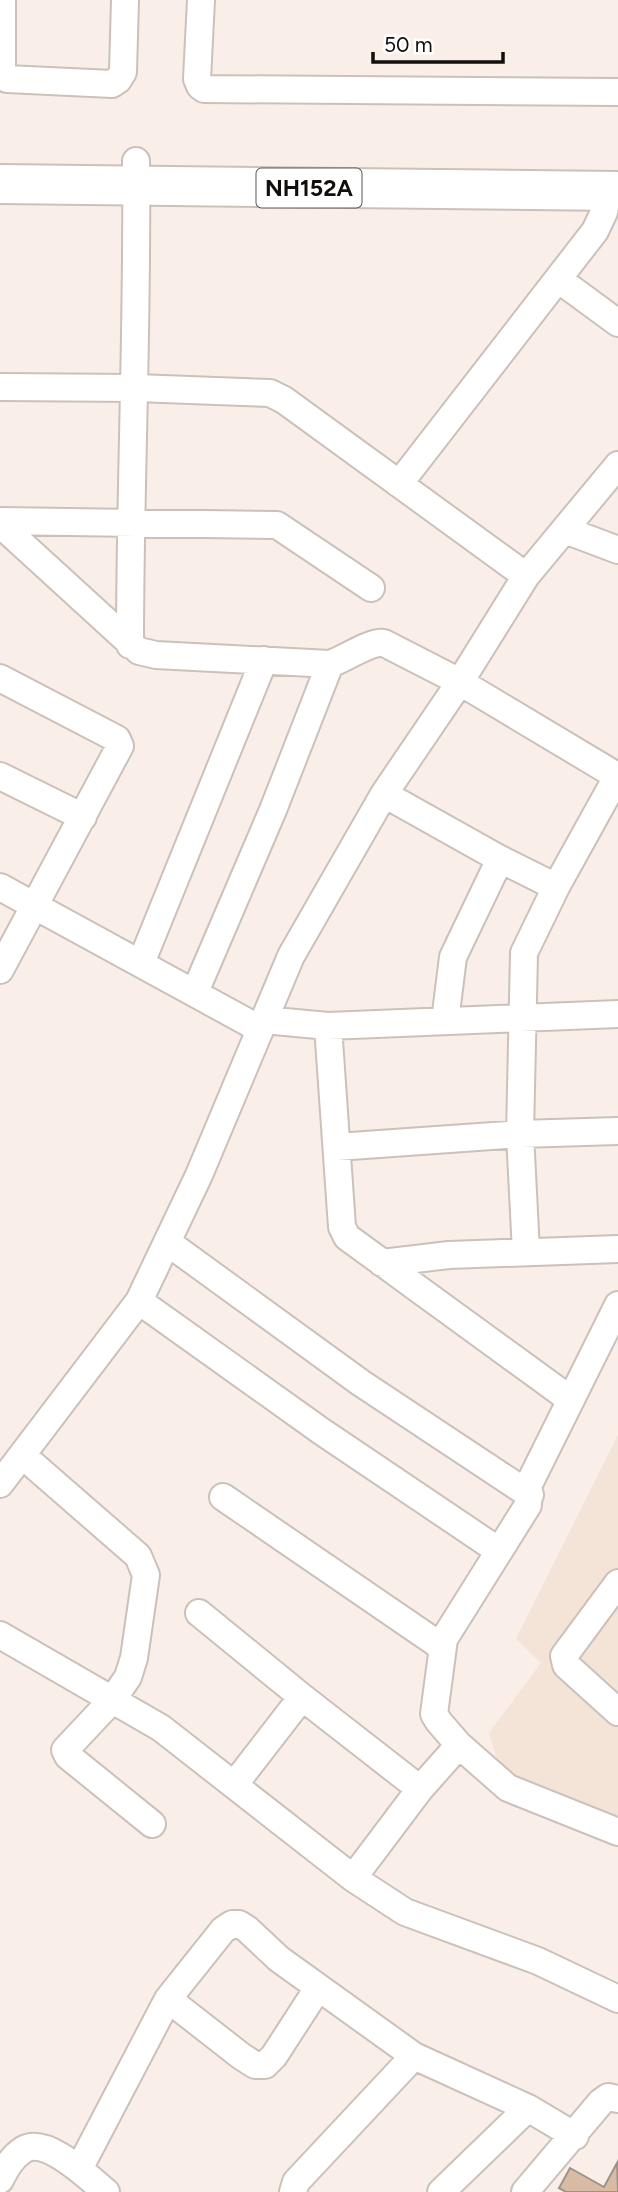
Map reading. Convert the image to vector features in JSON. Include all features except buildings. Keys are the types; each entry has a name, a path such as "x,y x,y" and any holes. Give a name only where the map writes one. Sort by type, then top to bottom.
{"highway":[{"name":"NH152A","path":"0,159 136,174 615,183"},
{"name":"NH152A","path":"0,184 136,174"}],"street":[{"path":"2,0 2,70 5,78 112,84 123,72 125,0"},
{"path":"201,0 197,79 204,89 618,92"},
{"path":"131,645 131,522 136,388 136,174"},
{"path":"399,484 595,232 615,183"},
{"path":"558,279 618,323"},
{"path":"0,387 270,393 284,400 526,576"},
{"path":"0,1484 139,1301 199,1175 291,956 384,794 460,682 526,576 618,465"},
{"path":"0,522 278,525 371,588"},
{"path":"0,522 139,651 156,655 330,664 379,642 390,644 460,682 618,776 556,887 524,953 520,1134 526,1252"},
{"path":"565,530 618,550"},
{"path":"141,963 264,660"},
{"path":"195,992 274,810 330,664"},
{"path":"0,678 120,743 120,750 0,970"},
{"path":"0,776 83,817"},
{"path":"384,794 556,887"},
{"path":"445,1021 453,957 500,859"},
{"path":"0,887 262,1025 328,1026 618,1014"},
{"path":"328,1026 344,1233 571,1400"},
{"path":"337,1147 520,1134 618,1131"},
{"path":"167,1242 361,1383 530,1495"},
{"path":"382,1263 449,1255 526,1252 618,1254"},
{"path":"139,1301 300,1417 499,1551"},
{"path":"618,1305 529,1485 528,1505 444,1639 435,1714 459,1745 508,1788 618,1832"},
{"path":"22,1455 138,1556 144,1567 146,1575 135,1658 128,1677 113,1699 67,1746 66,1753 152,1824"},
{"path":"223,1497 442,1647"},
{"path":"618,1583 565,1653 564,1659 566,1665 618,1712"},
{"path":"199,1613 420,1789"},
{"path":"0,1635 161,1728 353,1878 405,1912 538,1961 618,1999"},
{"path":"234,1785 302,1697"},
{"path":"353,1878 420,1789 459,1745"},
{"path":"79,2169 168,1999 223,1930 232,1923 247,1929 279,1959 317,1988 414,2056 528,2108 575,2136"},
{"path":"168,1999 241,2056 255,2065 265,2065 274,2056 317,1988"},
{"path":"293,2192 296,2182 414,2056"},
{"path":"525,2192 608,2097 618,2099"},
{"path":"441,2192 528,2108"},
{"path":"0,2180 11,2160 25,2148 38,2146 54,2151 106,2192"}],"shaded area":[{"path":"618,1435 618,1828 504,1783 489,1733 541,1663 516,1639"}]}
